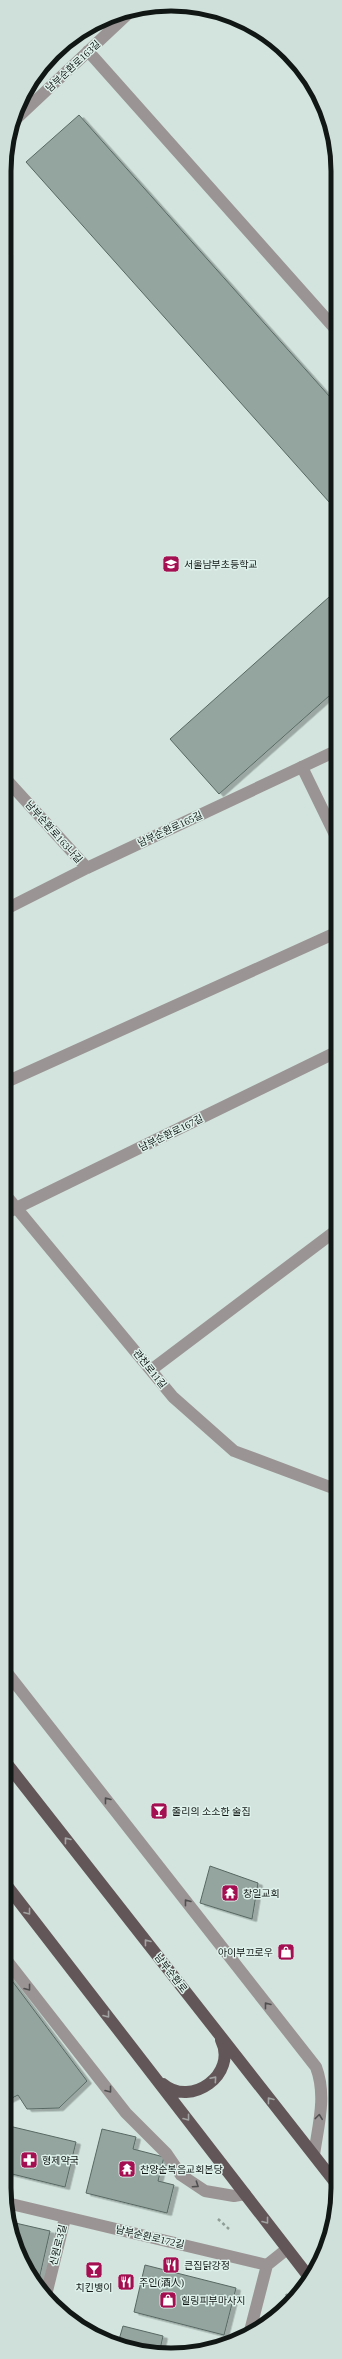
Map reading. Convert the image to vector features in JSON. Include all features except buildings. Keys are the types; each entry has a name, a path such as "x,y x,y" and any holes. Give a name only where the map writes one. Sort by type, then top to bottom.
{"main road":[{"name":"남부순환로","path":"11,1769 331,2177"},
{"path":"11,1891 306,2273"},
{"path":"156,2078 166,2087 178,2092 191,2092 204,2088 214,2080 221,2069 224,2056 223,2043 217,2031"}],"street":[{"name":"남부순환로163길","path":"21,114 124,18"},
{"path":"88,51 331,324"},
{"name":"남부순환로165길","path":"11,906 87,868 331,753"},
{"path":"302,767 331,827"},
{"name":"남부순환로163나길","path":"11,785 87,868"},
{"path":"11,1080 331,935"},
{"name":"남부순환로167길","path":"11,1211 331,1054"},
{"name":"관천로11길","path":"11,1201 173,1397 234,1451 331,1487"},
{"path":"151,1370 331,1234"},
{"path":"11,1677 316,2068 322,2093 314,2156"},
{"path":"11,1966 126,2113 166,2153 180,2175 204,2191 234,2196 245,2194"},
{"name":"남부순환로172길","path":"12,2204 267,2265"},
{"name":"신원로3길","path":"47,2289 65,2218"},
{"path":"251,2327 267,2265 288,2249"}],"place":[{"name":"서울남부초등학교","path":"171,564"},
{"name":"줄리의 소소한 술집","path":"159,1811"},
{"name":"창일교회","path":"230,1893"},
{"name":"아이부끄로우","path":"286,1952"},
{"name":"형제약국","path":"29,2160"},
{"name":"찬양순복음교회본당","path":"127,2169"},
{"name":"큰집닭강정","path":"171,2265"},
{"name":"치킨뱅이","path":"94,2270"},
{"name":"주인(酒人)","path":"126,2282"},
{"name":"힐링피부마사지","path":"168,2300"}]}
